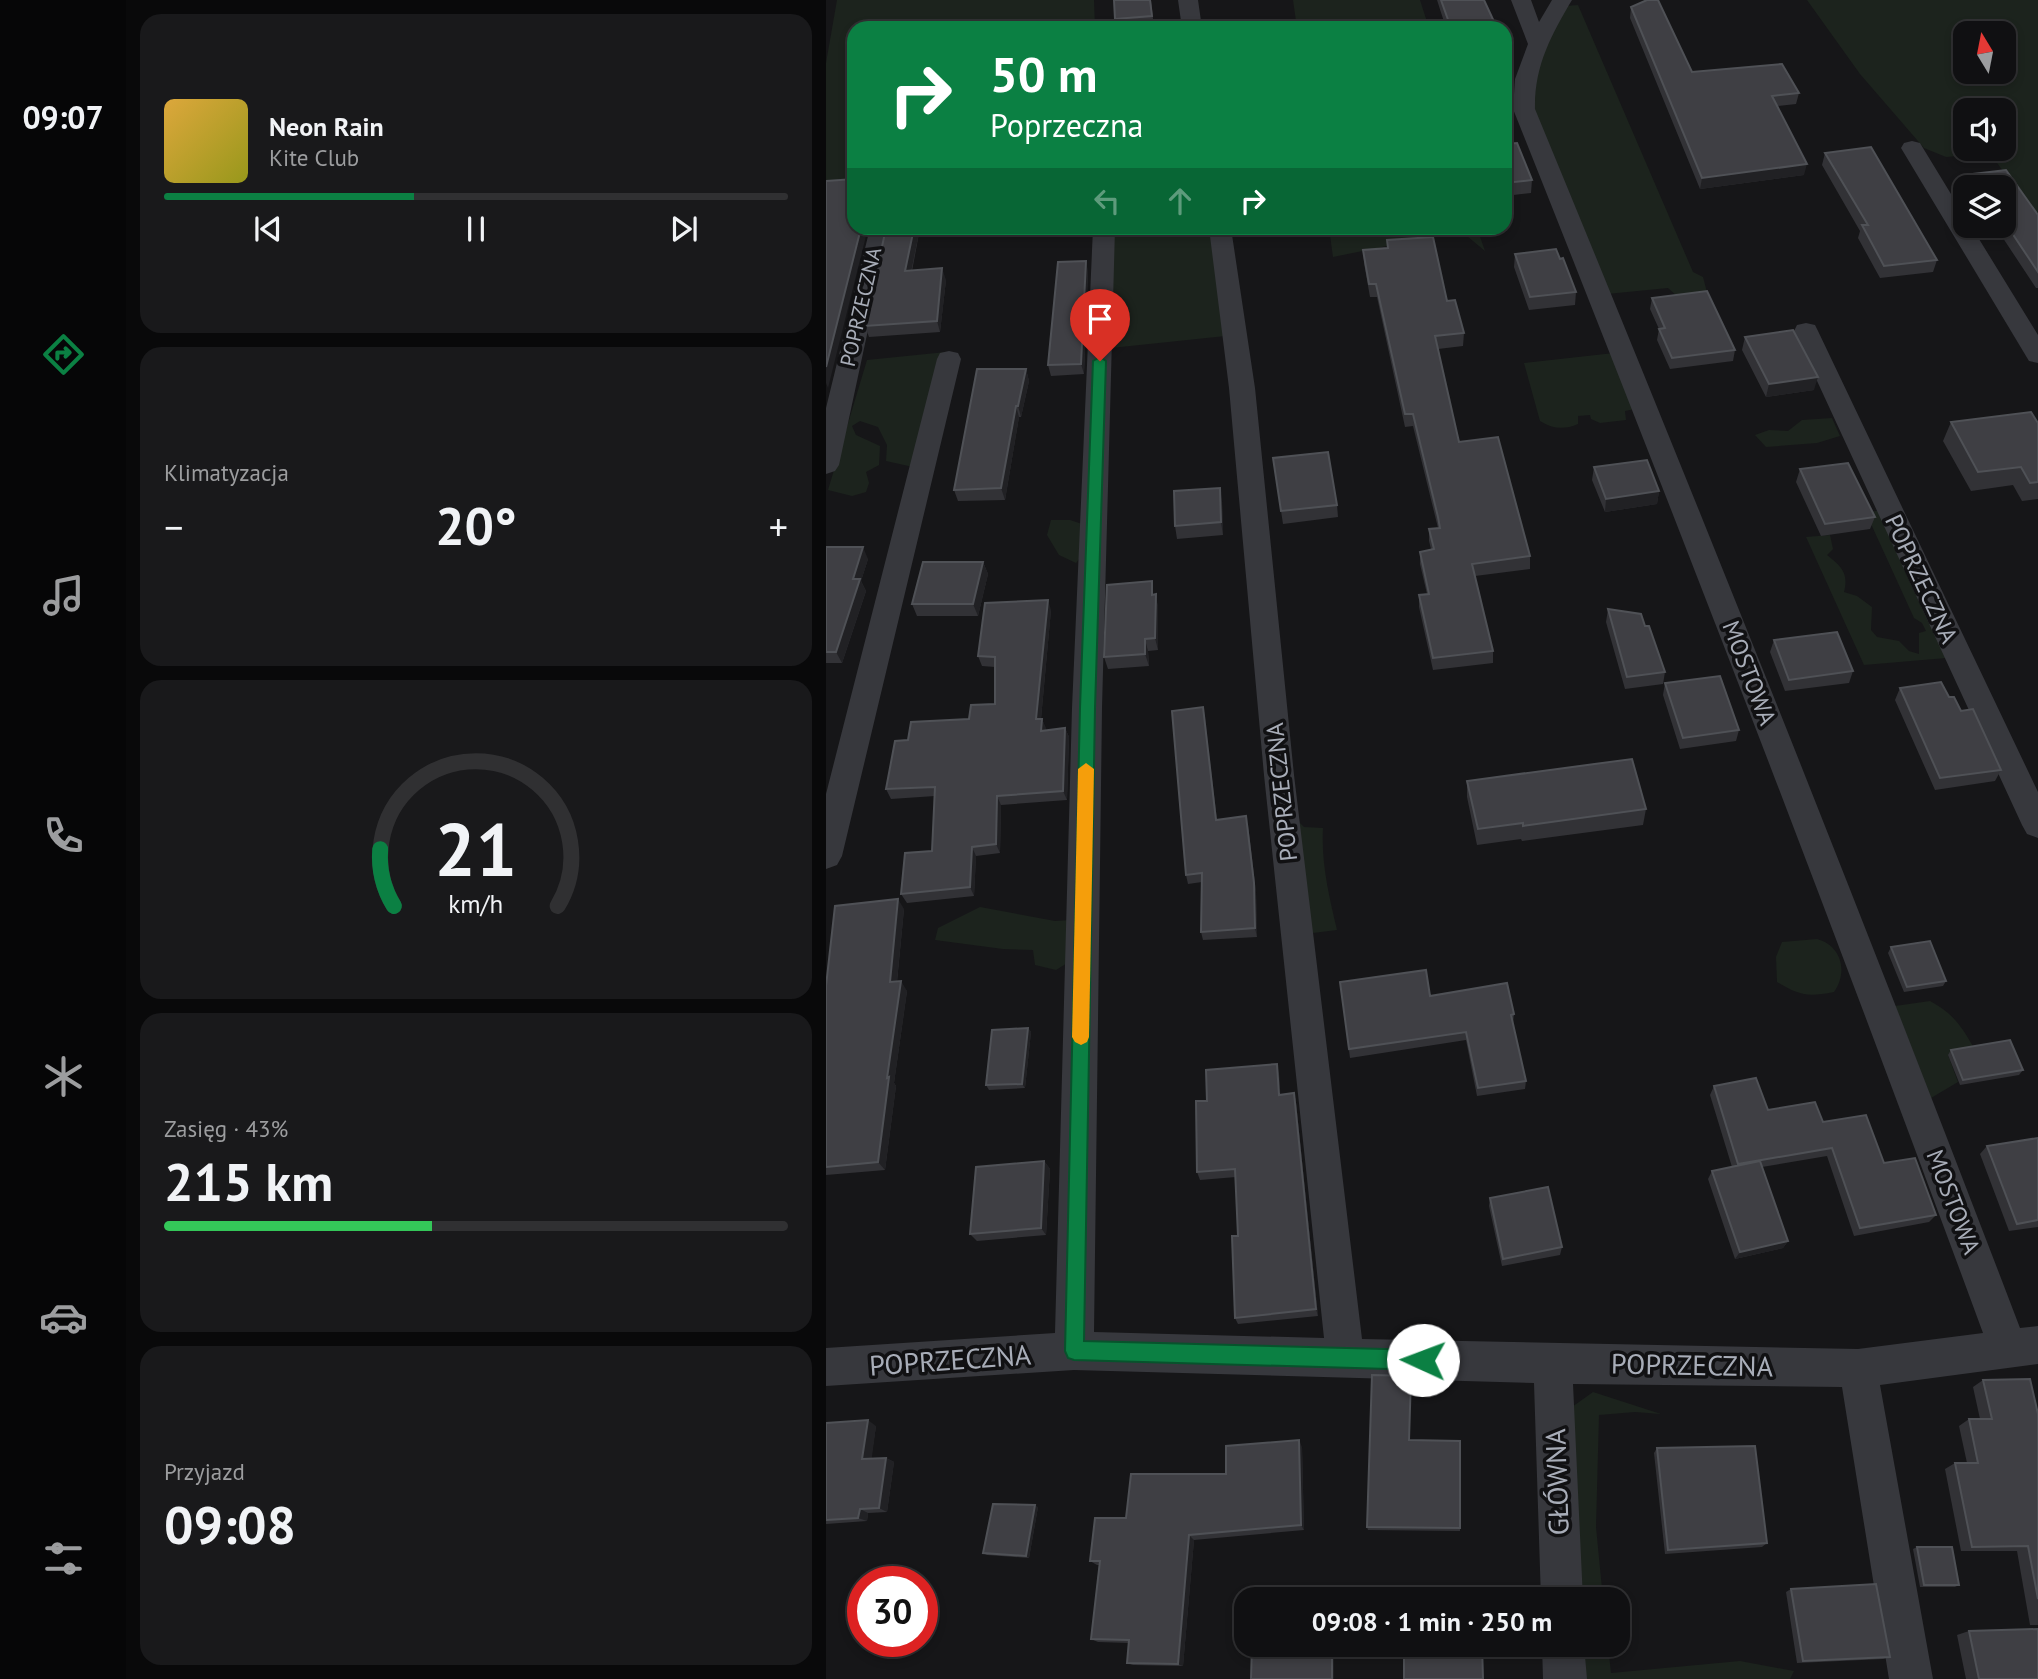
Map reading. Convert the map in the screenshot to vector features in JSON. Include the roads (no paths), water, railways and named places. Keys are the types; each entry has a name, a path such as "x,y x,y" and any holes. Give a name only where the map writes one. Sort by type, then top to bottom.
{"street":[{"path":"1188,0 1191,21"},
{"path":"1521,0 1537,43"},
{"name":"MOSTOWA","path":"1562,0 1537,43 1525,72 1524,109 1675,481 1871,982 2024,1348"},
{"path":"1912,148 2038,355"},
{"name":"POPRZECZNA","path":"826,465 877,235"},
{"path":"1074,1351 1087,708 1104,235"},
{"name":"POPRZECZNA","path":"1221,235 1242,388 1280,787 1345,1357"},
{"name":"POPRZECZNA","path":"1806,331 2038,825"},
{"path":"826,856 949,359"},
{"name":"POPRZECZNA","path":"826,1367 1074,1351 1553,1364 1858,1368 2024,1348"},
{"name":"GŁÓWNA","path":"1553,1364 1562,1587"},
{"path":"1858,1368 1911,1679"},
{"path":"1563,1657 1564,1679"}]}
